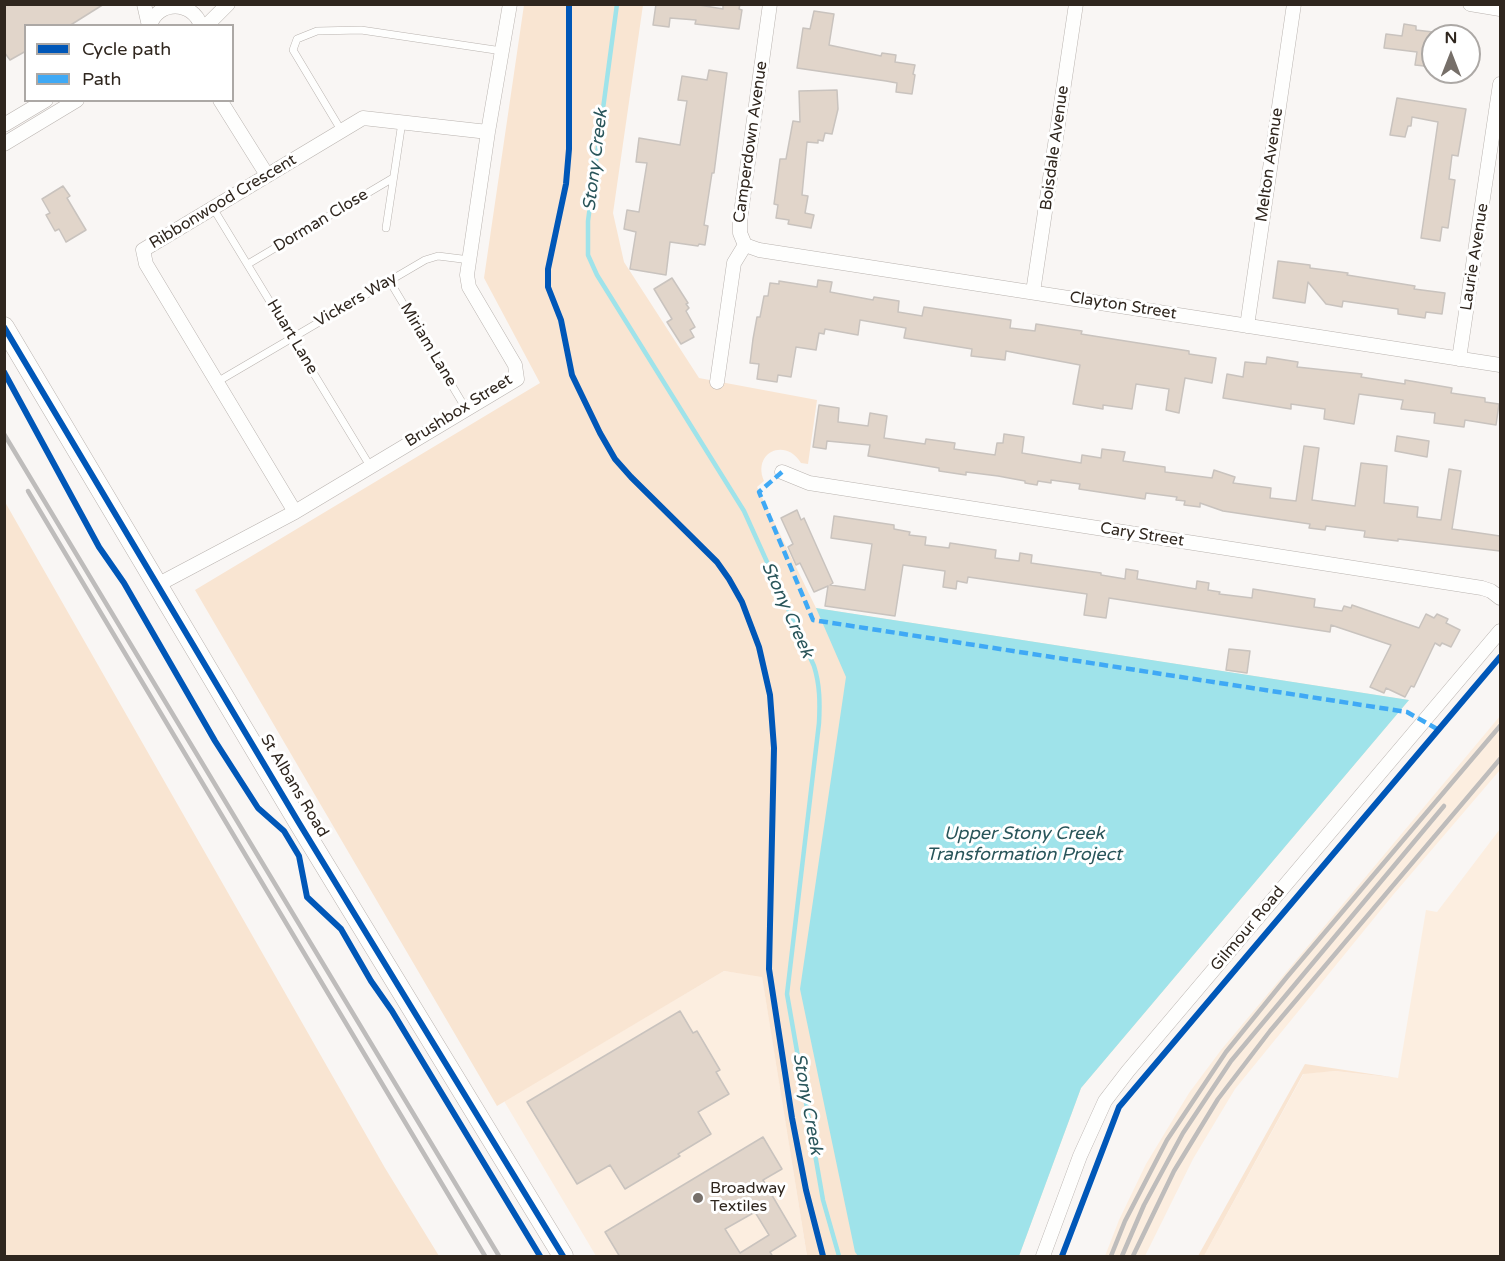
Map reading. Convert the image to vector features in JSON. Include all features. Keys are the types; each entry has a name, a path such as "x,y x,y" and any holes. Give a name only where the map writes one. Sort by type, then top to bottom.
{"main road":[{"name":"St Albans Road","path":"4,327 159,584 299,823 563,1257"}],"street":[{"path":"144,4 149,24"},
{"path":"208,24 228,4"},
{"name":"Brushbox Street","path":"159,584 295,512 517,378 515,365 469,287 467,275 510,4"},
{"name":"Camperdown Avenue","path":"717,382 734,263 745,245 740,233 740,220 770,4"},
{"name":"Boisdale Avenue","path":"1033,292 1076,4"},
{"name":"Melton Avenue","path":"1247,326 1294,4"},
{"path":"1470,4 1500,9"},
{"path":"150,24 163,8 182,5 196,14 200,24"},
{"name":"Laurie Avenue","path":"1460,359 1500,84"},
{"path":"4,125 43,102"},
{"path":"4,144 74,102"},
{"path":"221,102 267,175"},
{"name":"Ribbonwood Crescent","path":"295,512 146,264 143,250 363,118 488,132"},
{"name":"Clayton Street","path":"745,245 756,250 1500,365"},
{"name":"Cary Street","path":"782,472 809,483 1482,588 1500,598"},
{"name":"Gilmour Road","path":"1043,1257 1080,1156 1106,1101 1135,1063 1500,631"}],"lane":[{"path":"341,130 293,50 297,39 317,31 361,30 502,51"},
{"name":"Dorman Close","path":"386,228 402,122"},
{"name":"Dorman Close","path":"248,264 393,178"},
{"name":"Huart Lane","path":"213,208 370,466"},
{"name":"Vickers Way","path":"217,382 425,260 438,256 470,260"},
{"name":"Miriam Lane","path":"389,280 466,409"}],"shaded area":[{"path":"524,5 643,5 613,213 624,262 699,378 817,400 808,464 801,463 787,451 772,452 762,463 761,471 764,481 757,487 816,608 1409,700 1081,1088 1019,1256 807,1256 762,977 724,971 497,1106 195,590 540,383 484,278"},
{"path":"5,502 385,1168 439,1256 5,1256"},
{"path":"1500,716 1500,770 1393,895 1235,1089 1193,1159 1145,1256 1105,1256 1119,1220 1146,1164 1189,1093 1221,1050"},
{"path":"1500,829 1500,1256 1204,1256 1304,1073 1335,1071 1398,1078 1426,910 1437,912"},
{"path":"724,971 762,976 807,1256 596,1256 504,1101"},
{"path":"1305,1064 1398,1078 1335,1071 1303,1074 1204,1256 1198,1256"}],"water":[{"name":"Upper Stony Creek Transformation Project","path":"816,608 1409,700 1081,1088 1019,1256 858,1256 855,1252 800,989 846,677"}],"building":[{"path":"4,4 104,4 72,24 24,24 24,52 10,60 4,52"},
{"path":"656,4 693,4 723,9 723,4 740,4 739,9 742,10 739,29 695,24 696,20 670,18 669,27 653,25"},
{"path":"814,11 834,14 829,45 881,56 882,53 896,55 895,62 915,65 912,94 896,92 897,83 797,68 803,28 810,29"},
{"path":"1404,24 1416,26 1416,30 1421,31 1421,66 1415,65 1417,52 1384,48 1386,34 1402,36"},
{"path":"709,70 727,73 714,173 712,173 704,225 708,226 705,245 670,242 666,275 630,269 636,232 624,229 627,210 639,212 647,163 636,162 639,138 680,145 687,101 678,100 682,76 707,80"},
{"path":"837,90 838,109 832,134 825,133 823,141 818,140 818,143 807,142 802,195 808,196 805,213 814,215 811,228 788,224 789,220 776,218 778,205 774,204 780,159 786,159 793,121 800,122 799,91"},
{"path":"1397,98 1466,109 1458,156 1452,155 1449,179 1455,180 1448,228 1442,227 1440,241 1421,238 1438,122 1412,117 1411,126 1408,126 1405,137 1390,135"},
{"path":"63,186 70,196 67,198 86,230 66,242 59,229 55,231 46,215 50,213 42,199"},
{"path":"1278,261 1310,265 1310,268 1348,273 1347,275 1415,286 1414,289 1445,293 1442,314 1426,312 1425,318 1398,314 1398,309 1343,301 1342,307 1326,304 1308,282 1305,303 1273,298"},
{"path":"672,278 688,303 686,304 689,308 686,311 695,327 690,330 694,337 681,344 667,322 672,319 654,289"},
{"path":"818,280 832,282 830,292 873,300 874,297 899,301 898,312 922,316 924,307 1011,320 1010,328 1035,331 1036,324 1082,331 1081,334 1189,351 1189,354 1216,358 1212,383 1185,378 1179,413 1166,410 1169,389 1136,384 1132,409 1103,405 1103,409 1073,404 1080,365 1006,351 1005,360 971,356 972,349 904,338 906,328 860,320 858,335 825,329 824,334 819,333 816,350 796,347 791,377 778,375 777,382 757,379 759,364 750,363 753,339 757,317 760,317 764,296 768,296 770,283 779,284 779,281 817,287"},
{"path":"1267,357 1298,362 1297,367 1362,374 1361,377 1405,384 1405,380 1452,388 1451,393 1485,398 1485,402 1499,404 1496,425 1465,420 1464,427 1434,423 1435,413 1401,409 1403,400 1359,394 1354,424 1324,419 1325,409 1291,404 1291,409 1223,398 1227,374 1243,377 1245,362 1266,364"},
{"path":"819,405 839,408 838,422 868,426 870,413 887,416 884,438 925,444 926,439 955,443 954,449 995,455 997,443 1003,443 1004,434 1024,437 1022,453 1081,463 1082,455 1101,458 1102,449 1125,452 1123,461 1165,467 1165,472 1212,478 1214,470 1235,477 1233,483 1271,488 1270,498 1296,501 1304,446 1319,448 1312,500 1355,506 1361,463 1387,466 1384,503 1418,507 1417,517 1441,520 1449,469 1461,471 1452,529 1500,536 1500,551 1364,537 1365,531 1326,526 1325,530 1309,528 1310,524 1223,511 1200,503 1200,507 1184,505 1185,501 1176,500 1177,497 1146,493 1145,499 1079,489 1080,484 1051,480 1051,483 1038,481 1037,485 998,476 939,471 939,468 868,456 870,445 827,441 826,449 813,447"},
{"path":"1397,436 1429,441 1427,457 1395,451"},
{"path":"797,510 801,520 804,518 833,583 830,585 865,590 872,544 831,538 834,516 894,525 894,529 910,532 909,535 926,537 925,545 949,548 950,543 996,550 995,558 1019,561 1020,553 1032,555 1031,563 1101,573 1101,575 1125,579 1126,569 1138,571 1137,579 1172,585 1196,589 1197,581 1209,583 1208,590 1220,592 1219,594 1252,598 1253,589 1315,599 1314,607 1342,611 1344,606 1351,608 1352,605 1419,628 1426,614 1434,618 1437,614 1448,619 1446,623 1460,630 1451,647 1435,643 1414,687 1411,686 1405,697 1386,688 1384,693 1370,687 1391,645 1331,625 1330,632 1109,598 1106,618 1084,615 1087,594 968,577 967,583 957,581 956,589 943,587 945,571 903,565 895,616 825,606 828,586 814,592 800,563 796,565 788,547 793,544 781,518"},
{"path":"1229,649 1250,651 1247,673 1226,670"},
{"path":"680,1011 693,1033 697,1031 720,1070 716,1072 729,1094 698,1112 711,1134 678,1154 680,1156 625,1189 610,1165 577,1184 527,1102"},
{"name":"Broadway Textiles","path":"763,1137 782,1169 763,1180 796,1236 770,1252 773,1257 620,1257 605,1232","holes":["755,1212 769,1235 740,1253 725,1229"]}],"waterway":[{"name":"Stony Creek","path":"617,4 588,221 588,255 597,275 744,511 814,666 817,680 819,723 787,994 823,1200 839,1256"}],"railway":[{"path":"4,434 499,1256"},
{"path":"28,491 485,1256"},
{"path":"1111,1256 1125,1221 1167,1140 1226,1052 1500,726"},
{"path":"1133,1256 1174,1171 1218,1099 1270,1031 1500,759"},
{"path":"1122,1256 1144,1205 1183,1133 1231,1061 1444,806"}],"marked path":[{"path":"782,472 759,492 813,620 1407,712 1439,730"}],"cycle path":[{"path":"569,4 569,149 566,184 548,269 548,287 561,320 572,375 615,459 717,562 742,602 759,647 770,695 774,748 769,969 792,1118 806,1190 823,1256"},
{"path":"4,327 299,823 563,1256"},
{"path":"4,372 99,547 124,583 215,741 258,808 284,831 299,856 307,897 341,929 540,1256"},
{"path":"1062,1256 1119,1107 1500,657"}],"place":[{"name":"Broadway Textiles","path":"698,1198"}]}
